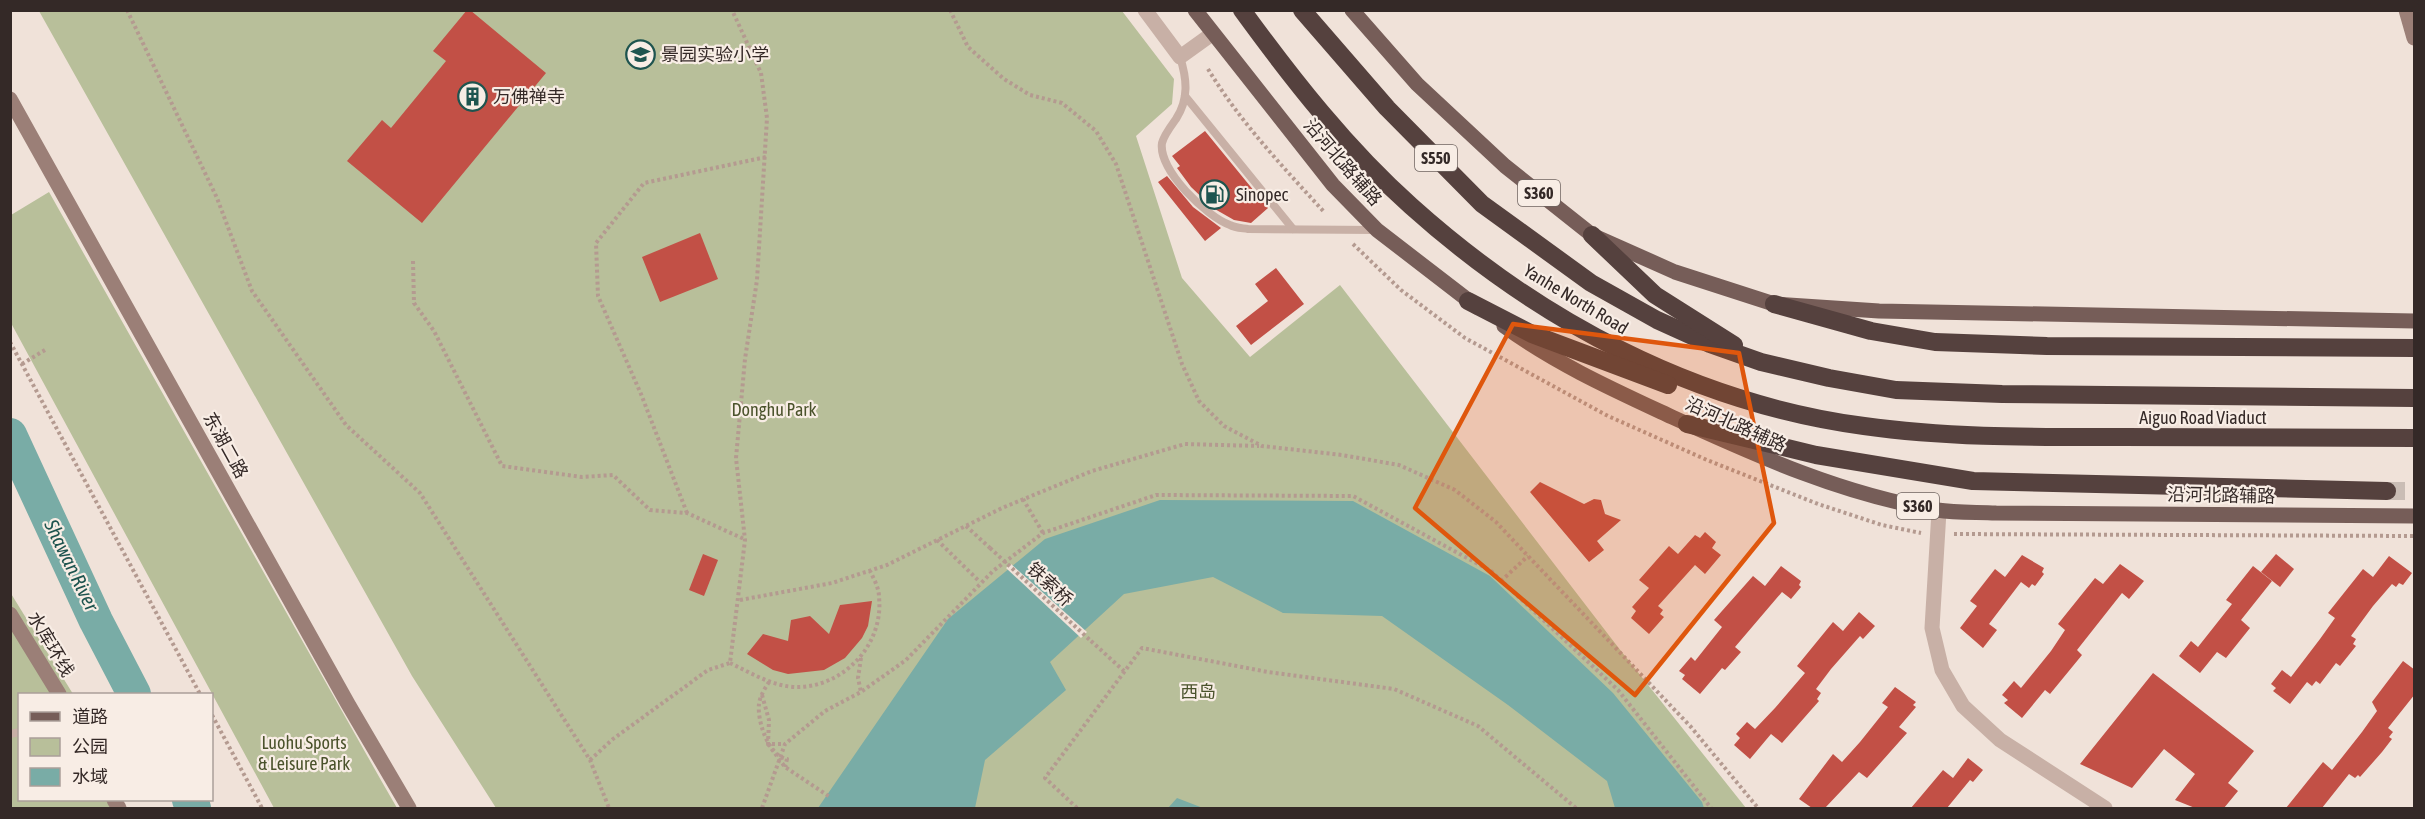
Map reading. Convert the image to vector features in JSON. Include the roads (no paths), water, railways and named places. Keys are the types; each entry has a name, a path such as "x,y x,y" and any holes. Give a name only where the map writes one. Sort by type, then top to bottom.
{"highway":[{"name":"Yanhe North Road","path":"1242,10 1276,57 1359,155 1409,205 1455,244 1571,324 1618,350 1686,381 1759,404 1863,426 1992,437"},
{"name":"Yanhe North Road","path":"1302,10 1387,108 1482,204 1591,283 1689,335 1761,362 1829,378 1896,390 2002,394"},
{"path":"1592,235 1655,295 1761,362"},
{"path":"1468,301 1532,334 1633,374 1686,390 1759,404"},
{"path":"1774,304 1871,331 1935,342 2047,346 2415,348"},
{"name":"Aiguo Road Viaduct","path":"2002,394 2415,398"},
{"path":"1687,424 1816,455 1973,481 2387,490"},
{"name":"Aiguo Road Viaduct","path":"1992,437 2415,438"}],"main road":[{"name":"沿河北路辅路","path":"1195,10 1334,185 1377,230 1468,301 1556,360 1687,424 1788,468 1871,497 1940,511 2415,516"},
{"name":"S360","path":"1352,10 1417,84 1505,166 1592,235 1675,272 1774,304 1879,311 2415,321"}],"street":[{"path":"1145,10 1180,57 1212,34"},
{"path":"2406,10 2415,38"},
{"name":"东湖二路","path":"10,99 342,693 409,808"},
{"path":"1940,511 1932,628 1942,670 1963,706 2000,740 2105,808"},
{"name":"水库环线","path":"10,614 58,693"}],"lane":[{"path":"1180,57 1186,78 1185,96 1179,114 1162,142 1163,157 1170,170 1201,207 1230,226 1248,229 1377,230"},
{"path":"1185,96 1293,230"}],"water":[{"path":"1160,500 1353,501 1490,576 1613,693 1702,802 1704,808 1615,808 1607,781 1508,705 1382,616 1283,613 1213,577 1124,594 1050,662 1066,690 985,760 975,808 818,808 948,619 1045,539"},
{"path":"1177,798 1203,808 1168,808"}],"waterway":[{"name":"Shawan River","path":"10,435 96,621 133,693"},
{"name":"Shawan River","path":"190,801 194,808"}],"tunnel":[{"path":"2387,491 2414,491"}],"place":[{"name":"景园实验小学","path":"640,54"},
{"name":"万佛禅寺","path":"472,96"},
{"name":"Sinopec","path":"1215,194"}],"park label":[{"name":"Donghu Park","path":"774,409"},
{"name":"西岛","path":"1198,691"},
{"name":"Luohu Sports & Leisure Park","path":"304,752"}]}
